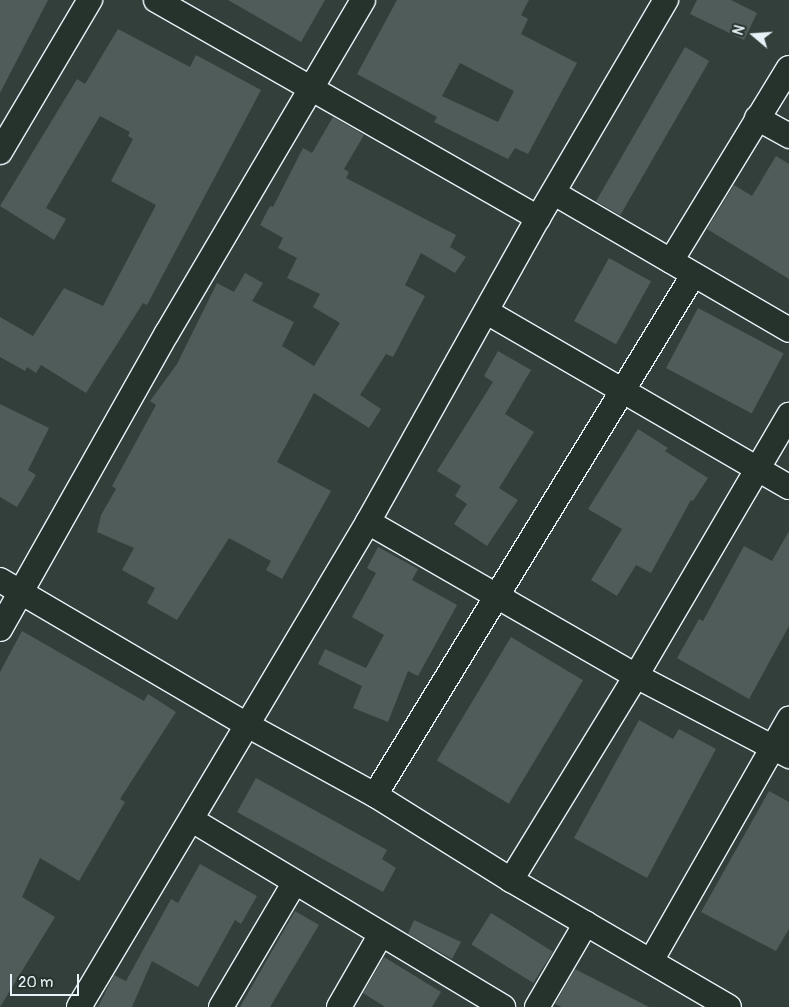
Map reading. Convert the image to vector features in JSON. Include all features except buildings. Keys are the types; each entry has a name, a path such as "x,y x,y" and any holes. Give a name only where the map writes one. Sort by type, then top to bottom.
{"street":[{"path":"0,152 90,0"},
{"path":"156,0 538,218"},
{"path":"0,629 363,0"},
{"path":"79,1007 249,726 368,522 538,218 666,0"},
{"path":"672,261 789,68"},
{"path":"757,118 789,136"},
{"path":"554,193 672,261 692,276 789,330"},
{"path":"375,795 692,276"},
{"path":"487,312 789,487"},
{"path":"511,880 636,676 789,415"},
{"path":"368,522 636,676 781,751"},
{"path":"0,580 249,726 375,795 511,880 729,1007"},
{"path":"651,961 781,751 789,719"},
{"path":"192,820 503,1007"},
{"path":"221,1007 295,882"},
{"path":"537,1007 586,924"},
{"path":"339,1007 381,934"}],"shaded area":[{"path":"0,0 789,0 789,1007 0,1007"}]}
